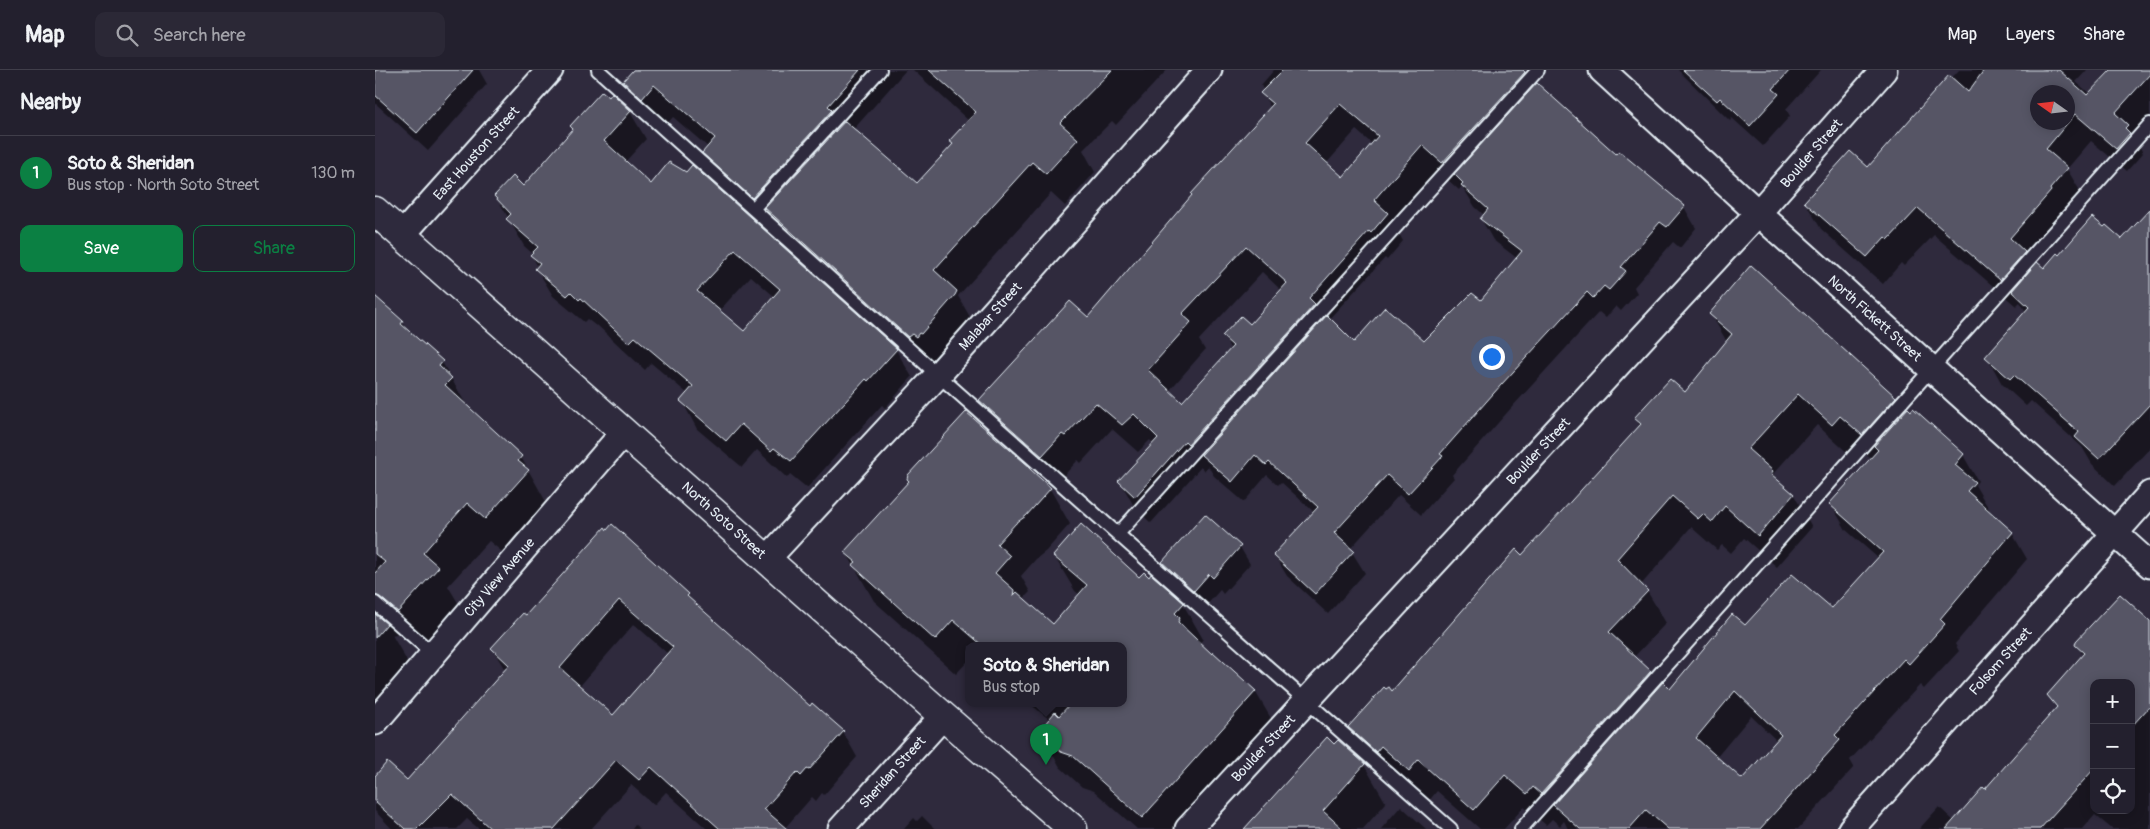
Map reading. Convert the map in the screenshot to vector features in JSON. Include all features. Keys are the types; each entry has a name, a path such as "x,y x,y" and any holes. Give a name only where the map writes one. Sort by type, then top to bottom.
{"main road":[{"name":"North Soto Street","path":"375,211 943,716 1073,829"}],"street":[{"name":"East Houston Street","path":"402,235 550,70"},
{"name":"Malabar Street","path":"767,559 938,375 1209,70"},
{"name":"North Fickett Street","path":"1602,70 1758,213 2150,564"},
{"name":"Boulder Street","path":"1188,829 1758,213 1884,70"},
{"name":"City View Avenue","path":"375,722 624,432"},
{"name":"Folsom Street","path":"1851,829 2150,494"},
{"name":"Sheridan Street","path":"841,829 943,716"}],"lane":[{"path":"598,70 938,375 1451,829"},
{"path":"753,209 879,70"},
{"path":"1118,534 1538,70"},
{"path":"1521,829 1933,370 2150,124"},
{"path":"375,603 433,654"}],"building":[{"path":"375,70 473,70 417,133 375,95"},
{"path":"633,70 860,70 828,106 832,110 752,198 702,153 715,138 654,85 642,99 623,81"},
{"path":"929,70 1112,70 1060,123 1078,139 1046,174 1032,162 934,270 957,291 921,334 919,333 916,337 912,334 908,337 765,208 845,121 917,183 953,144 949,141 976,112"},
{"path":"1283,70 1523,70 1525,72 1442,163 1422,145 1374,200 1388,213 1371,233 1369,231 1309,298 1315,304 1188,444 1185,441 1135,497 1118,481 1158,438 1134,414 1122,425 1096,403 1065,436 1062,434 1042,456 979,400 1070,301 1088,317 1191,194 1273,104 1260,93","holes":["1340,104 1378,136 1343,177 1305,143","1246,246 1287,283 1250,324 1241,316 1222,336 1233,346 1182,402 1148,370 1191,322 1182,314"]},
{"path":"1683,70 1790,70 1773,89 1779,94 1750,126 1720,98 1717,101"},
{"path":"1984,70 2059,70 2087,95 2111,70 2150,70 2150,74 2115,113 2128,125 2125,128 2130,133 2116,149 2075,114 2075,85 2030,85 2030,130 2062,130 2046,149 2068,168 2050,189 2051,191 2010,238 2025,252 2000,280 1918,208 1888,240 1885,237 1867,257 1804,202 1850,151 1868,167 1949,75 1968,92"},
{"path":"1537,83 1616,154 1619,151 1685,206 1667,227 1660,222 1621,267 1626,271 1609,290 1604,286 1593,298 1587,292 1501,385 1440,454 1443,456 1408,494 1387,475 1334,533 1354,551 1315,594 1273,555 1318,507 1269,462 1266,465 1255,455 1232,482 1201,455 1327,315 1354,342 1385,307 1424,341 1472,293 1481,300 1522,251 1480,219 1488,209 1461,185 1463,183 1454,174"},
{"path":"602,91 609,97 612,93 631,111 604,141 651,184 669,162 686,172 692,165 897,349 868,381 866,379 791,461 774,448 771,451 741,424 726,441 680,401 693,386 635,337 629,343 581,298 579,300 571,292 567,296 535,269 540,263 530,255 538,247 506,219 511,214 494,196 513,176 523,186 573,129 570,126","holes":["735,250 780,289 744,331 697,291"]},
{"path":"2150,209 2150,404 2099,459 2075,437 2079,432 2014,375 2010,379 1985,357 2029,307 2012,291 2037,262 2044,268 2057,253 2059,255 2092,217 2104,227 2106,225 2122,239"},
{"path":"1751,265 1896,397 1862,435 1840,416 1832,425 1798,394 1748,449 1773,471 1771,474 1794,494 1758,536 1725,506 1712,522 1703,514 1698,519 1672,496 1617,559 1648,591 1609,632 1651,671 1541,794 1533,787 1527,794 1505,775 1474,810 1418,760 1409,771 1381,746 1376,752 1348,727 1384,687 1386,689 1389,687 1392,691 1516,549 1522,555 1641,424 1634,418 1670,379 1685,392 1732,334 1709,314"},
{"path":"375,296 403,321 401,324 443,361 439,366 452,378 445,385 522,456 518,461 529,470 485,519 467,503 423,553 439,567 398,612 375,595 375,573 385,562 375,554"},
{"path":"1908,408 1911,411 1913,408 1964,454 1955,465 1975,482 1967,491 2013,532 1940,619 1945,624 1909,664 1904,659 1835,735 1840,740 1760,829 1668,829 1646,810 1629,829 1580,829 1553,805 1663,682 1670,689 1732,614 1745,625 1792,574 1832,608 1883,552 1829,504 1878,450 1874,446","holes":["1735,691 1781,735 1742,779 1696,738"]},
{"path":"966,412 1031,468 1051,488 997,544 1010,556 995,573 1014,590 1013,596 1017,592 1053,624 1087,585 1053,556 1081,524 1139,577 1144,572 1149,577 1151,574 1184,603 1175,613 1180,618 1178,622 1256,691 1142,818 1073,756 1061,752 1038,732 1055,712 1059,716 1067,707 1127,707 1127,642 978,642 953,620 935,640 852,565 856,562 844,552 909,481 907,479 908,475"},
{"path":"1205,514 1241,546 1213,578 1209,574 1194,591 1162,562"},
{"path":"612,524 689,594 687,596 810,706 812,703 844,731 809,770 807,769 801,776 797,772 764,809 787,829 720,829 651,767 639,780 616,760 554,829 491,829 452,794 417,829 405,829 375,802 375,776 387,762 407,780 509,665 491,648 523,613 526,615 605,527 607,530","holes":["619,600 673,647 613,715 560,668"]},
{"path":"2120,594 2150,621 2150,706 2135,723 2135,679 2090,679 2090,773 2040,829 1946,829 1983,787 1985,789 2057,707 2047,695 2084,653 2075,645 2076,641"},
{"path":"375,614 387,624 375,638"},
{"path":"1327,737 1334,744 1338,740 1365,764 1323,811 1343,829 1244,829"}],"place":[{"name":"Soto & Sheridan","path":"1046,765"}]}
